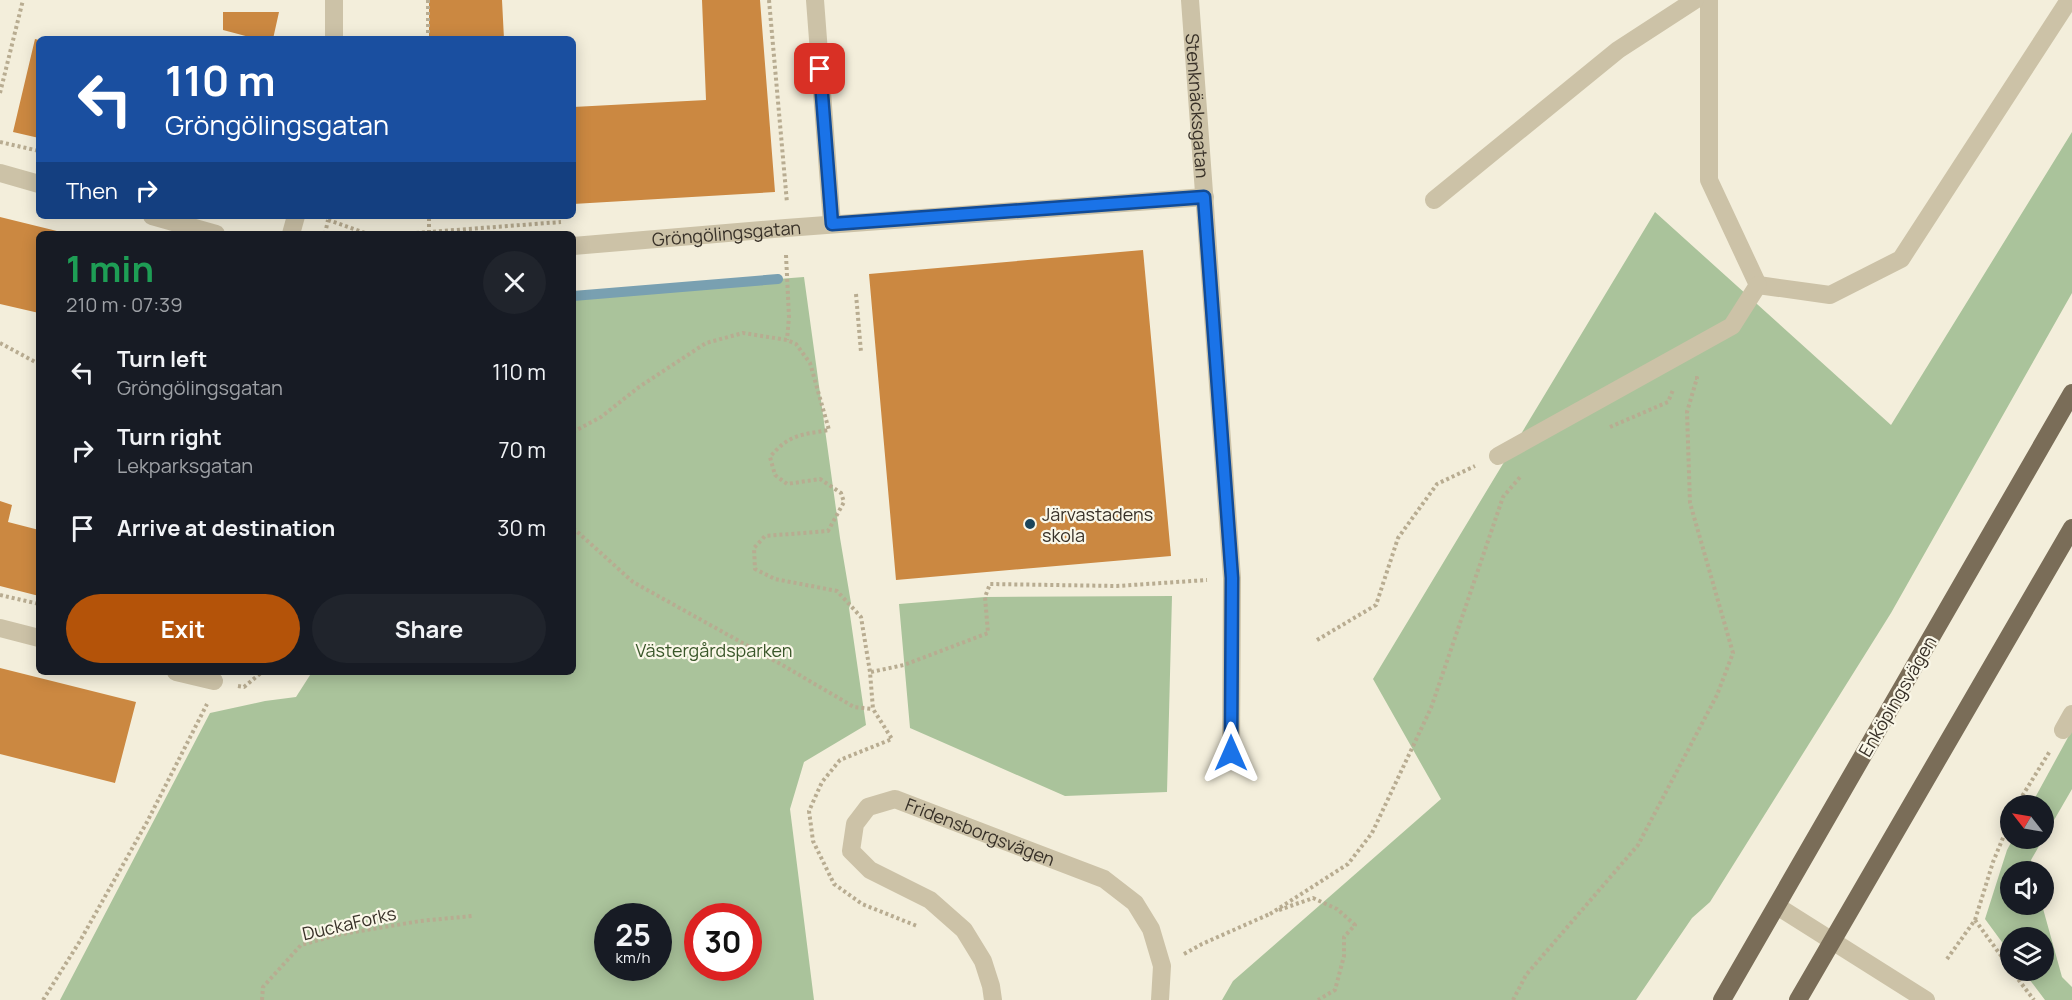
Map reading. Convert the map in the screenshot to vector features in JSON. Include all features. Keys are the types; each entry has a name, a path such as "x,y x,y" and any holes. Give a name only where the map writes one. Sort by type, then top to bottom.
{"main road":[{"name":"Enköpingsvägen","path":"1722,1000 2072,393"},
{"path":"1798,1000 2072,528"}],"street":[{"path":"334,0 334,36"},
{"path":"815,0 832,224"},
{"name":"Stenknäcksgatan","path":"1190,0 1232,578 1231,753"},
{"path":"1434,200 1618,51 1695,0"},
{"path":"1709,0 1709,180 1758,285"},
{"path":"1758,285 1830,295 1901,259 2069,0"},
{"path":"0,173 36,183"},
{"name":"Gröngölingsgatan","path":"576,246 832,224 1204,197"},
{"path":"163,219 205,231"},
{"path":"1498,456 1732,326 1758,285"},
{"path":"0,628 36,637"},
{"path":"189,675 214,681"},
{"name":"Fridensborgsvägen","path":"993,1000 983,961 964,930 930,900 870,870 851,851 855,824 868,807 895,799 1104,879 1135,903 1151,929 1162,966 1160,1000"},
{"path":"1777,906 1926,1000"}],"path":[{"path":"0,93 23,0"},
{"path":"428,0 428,36"},
{"path":"769,0 787,205"},
{"path":"0,142 36,150"},
{"path":"326,231 328,220 359,231"},
{"path":"453,231 572,221"},
{"path":"786,259 788,340"},
{"path":"856,294 861,352"},
{"path":"576,430 601,417 639,387 706,343 743,333 788,340 796,344 810,363 829,430 803,434 786,440 770,458 775,475 787,483 820,479 841,493 844,502 828,531 765,536 754,548 755,568 775,579 837,591"},
{"path":"0,343 36,362"},
{"path":"1513,1000 1526,975 1638,845 1717,695 1733,653 1690,503 1687,412 1697,378 1688,377"},
{"path":"1602,430 1668,402 1675,385"},
{"path":"1317,640 1376,605 1398,538 1437,484 1498,456"},
{"path":"1270,914 1348,864 1372,833 1431,708 1503,497 1523,473"},
{"path":"576,531 633,582 854,707 873,709"},
{"path":"870,672 904,665 988,633 984,597 990,584 1117,586 1232,578"},
{"path":"0,595 36,603"},
{"path":"43,1000 80,941 147,822 204,712 214,681"},
{"path":"2023,795 2068,722"},
{"path":"1947,959 1975,920 2000,845"},
{"path":"1162,966 1202,944 1313,898 1337,909 1355,925 1344,937 1344,956 1335,990 1318,1000"},
{"name":"DuckaForks","path":"262,1000 263,987 301,945 420,921 472,916"},
{"path":"1975,920 2000,955"},
{"path":"2019,981 2034,1000"}],"green space":[{"path":"2072,132 2072,293 1891,613 1710,902 1692,918 1636,1000 1222,1000 1233,981 1441,799 1373,679 1655,212 1891,425"},
{"name":"Västergårdsparken","path":"804,277 851,603 849,608 866,725 804,762 790,809 814,1000 60,1000 210,713 296,697 310,675 576,675 576,295"},
{"path":"1172,596 1167,792 1065,796 910,728 899,604 985,597"},
{"path":"2072,730 2072,789 2054,820 2054,795 2036,795"},
{"path":"2037,849 2031,861 2003,861 2007,850"},
{"path":"2000,872 2000,915 2045,915 2048,927 2000,927 2000,939 1985,919"},
{"path":"2054,948 2062,977 2072,987 2072,1000 2045,1000 2031,981 2054,981"}],"building":[{"path":"429,0 502,0 504,36 429,36"},
{"path":"702,0 760,0 775,192 576,204 576,107 706,100"},
{"path":"223,12 279,12 274,36 246,36 223,30"},
{"path":"35,39 36,137 13,132"},
{"path":"0,217 57,231 36,231 36,312 0,304"},
{"path":"1143,250 1171,556 896,580 869,274"},
{"path":"0,501 12,505 8,522 36,529 36,595 0,586"},
{"path":"0,668 136,702 115,783 0,754"}],"waterway":[{"path":"576,296 778,279"}],"place":[{"name":"Järvastadens skola","path":"1030,524"}],"route":[{"path":"820,69 832,224 1204,197 1232,578 1231,753"}]}
